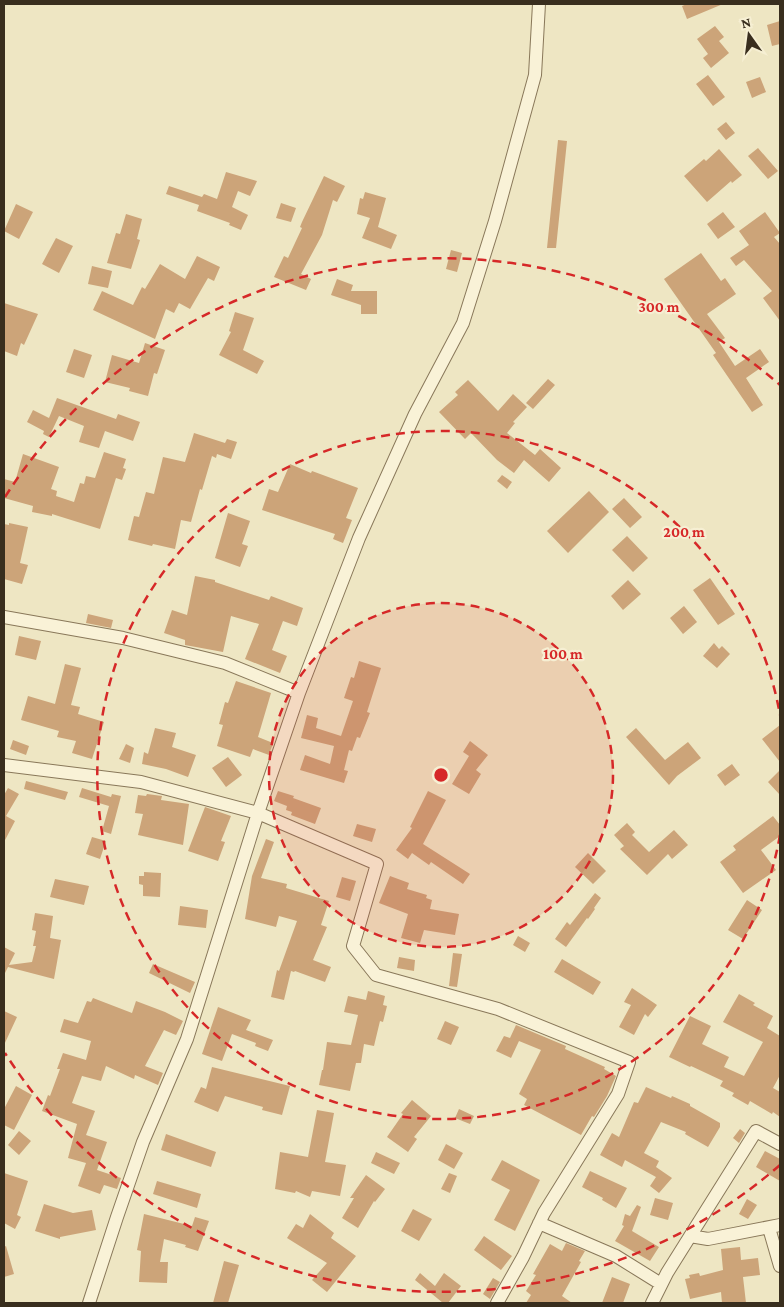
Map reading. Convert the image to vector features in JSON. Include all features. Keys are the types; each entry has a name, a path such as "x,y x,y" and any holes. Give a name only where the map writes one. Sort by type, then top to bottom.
{"street":[{"path":"89,1303 143,1142 187,1039 258,813 299,693 359,538 415,414 463,323 495,221 535,75 539,4"},
{"path":"4,618 122,638 226,663 299,693"},
{"path":"4,765 141,782 258,813 376,864 353,946 376,975 498,1009 629,1062 618,1094 539,1222 497,1303"},
{"path":"652,1303 661,1284 690,1236 756,1132 780,1144"},
{"path":"539,1222 616,1256 661,1284"},
{"path":"690,1236 708,1239 775,1226 780,1266"}],"building":[{"path":"687,4 723,4 687,19 682,6"},
{"path":"780,21 780,44 772,46 767,25"},
{"path":"715,26 724,37 719,41 729,53 711,68 703,58 708,54 697,39"},
{"path":"708,75 725,97 713,106 696,84"},
{"path":"760,77 766,92 752,98 746,82"},
{"path":"726,122 735,133 726,140 717,129"},
{"path":"558,140 567,141 556,248 547,248"},
{"path":"758,148 778,171 768,179 748,156"},
{"path":"719,149 742,175 732,183 731,181 707,202 684,176 704,159 706,161"},
{"path":"226,172 257,181 250,196 238,191 232,207 248,215 241,230 229,225 230,223 197,211 199,205 166,194 169,186 202,197 204,194 217,199"},
{"path":"324,176 345,186 337,202 333,200 322,235 301,274 311,279 306,290 274,277 284,256 288,258 302,228 300,227 302,222"},
{"path":"365,192 386,198 378,227 397,235 391,249 362,238 370,218 357,214 360,198 363,199"},
{"path":"281,203 296,208 291,222 276,218"},
{"path":"16,204 33,212 19,239 4,231"},
{"path":"723,212 735,227 718,239 707,224"},
{"path":"765,212 780,233 774,237 780,244 780,321 763,298 772,291 744,260 736,266 730,258 749,245 739,231"},
{"path":"126,214 142,219 137,239 140,240 131,269 107,263 116,233 120,234"},
{"path":"56,238 73,246 59,273 42,264"},
{"path":"451,250 462,253 457,272 446,269"},
{"path":"701,253 721,281 725,278 736,294 707,314 725,338 719,342 735,366 760,349 769,362 746,378 763,405 752,412 713,355 716,353 664,279"},
{"path":"197,256 220,267 214,281 208,278 190,309 179,303 174,313 166,309 155,339 93,310 102,291 133,305 142,287 145,289 160,264 185,279"},
{"path":"92,266 112,271 108,288 88,284"},
{"path":"337,279 353,285 351,291 377,291 377,314 361,314 361,305 331,295"},
{"path":"4,303 38,314 24,345 21,343 17,356 4,351"},
{"path":"235,312 254,318 243,350 264,361 257,374 219,355 231,332 229,331"},
{"path":"145,343 165,350 157,374 154,373 148,396 129,391 130,388 105,382 112,355 139,363"},
{"path":"74,349 92,355 84,378 66,372"},
{"path":"548,379 555,385 533,409 526,403"},
{"path":"468,380 498,411 513,394 527,407 513,422 515,423 507,433 535,455 540,449 561,468 549,482 524,460 514,473 497,460 471,433 465,439 439,412 458,395 455,392"},
{"path":"57,398 116,419 118,414 140,422 133,441 105,431 99,448 79,442 84,426 59,416 49,437 43,434 44,431 27,422 33,410 49,418"},
{"path":"194,433 225,443 227,439 237,442 231,459 217,454 216,458 212,456 191,522 181,520 175,549 128,540 134,516 139,517 146,492 154,494 163,457 185,462"},
{"path":"104,452 126,459 123,468 126,469 122,480 116,478 100,529 52,514 52,516 32,512 33,506 4,498 4,479 15,482 23,454 59,467 51,489 57,491 56,496 74,502 80,483 84,484 86,476 95,478"},
{"path":"290,464 358,488 346,518 352,520 343,543 333,539 335,534 262,510 269,489 278,492"},
{"path":"502,475 512,482 507,489 497,481"},
{"path":"589,491 609,512 568,553 547,531"},
{"path":"624,498 642,517 630,528 612,509"},
{"path":"228,513 250,521 242,544 248,546 240,567 215,558"},
{"path":"9,523 28,527 20,563 28,565 22,584 4,579 4,524 9,525"},
{"path":"627,536 648,558 633,572 612,550"},
{"path":"195,576 215,580 215,582 269,600 271,596 303,608 297,626 283,621 272,650 287,656 280,673 245,659 259,624 231,616 223,652 185,645 185,640 164,633 172,610 187,615"},
{"path":"710,578 735,614 718,625 693,590"},
{"path":"628,580 641,594 623,610 611,596"},
{"path":"684,606 697,622 683,634 670,618"},
{"path":"88,614 113,620 111,628 86,623"},
{"path":"19,636 41,641 36,660 15,655"},
{"path":"714,643 719,649 722,646 730,654 717,668 703,656"},
{"path":"359,661 381,668 367,712 370,713 360,738 357,737 352,751 349,750 344,770 348,771 344,783 300,770 305,755 330,764 334,746 301,738 307,715 318,718 316,728 341,736 353,701 344,698 351,677 354,678"},
{"path":"65,664 81,668 71,705 80,707 78,714 104,722 92,759 72,753 76,741 57,737 59,731 21,720 28,696 55,704"},
{"path":"236,681 271,693 258,737 273,743 269,755 253,749 250,757 217,746 223,725 219,724 225,702 228,703"},
{"path":"780,725 780,762 762,739"},
{"path":"155,728 176,733 172,747 196,755 188,777 166,769 142,764 144,752 148,754"},
{"path":"636,728 665,760 688,742 701,758 677,776 669,785 626,737"},
{"path":"13,740 29,746 26,755 10,749"},
{"path":"470,741 488,755 476,770 481,774 469,794 452,784 469,756 463,752"},
{"path":"126,744 134,748 130,763 119,759"},
{"path":"228,757 242,775 226,787 212,768"},
{"path":"732,764 740,775 725,786 717,775"},
{"path":"780,770 780,795 768,782"},
{"path":"26,781 68,792 65,800 24,789"},
{"path":"8,788 19,794 6,816 15,821 4,842 4,795"},
{"path":"82,788 111,797 112,794 121,796 111,834 102,831 109,806 79,797"},
{"path":"278,791 321,808 315,824 291,815 292,812 286,810 287,806 274,801"},
{"path":"428,791 446,800 423,844 470,874 463,884 431,862 429,865 412,853 408,859 396,850 412,828 410,827"},
{"path":"147,794 162,796 161,800 189,804 183,845 138,835 143,814 135,813 138,795 146,796"},
{"path":"205,807 231,816 221,841 225,842 218,861 188,851"},
{"path":"773,816 780,825 780,836 761,850 776,870 743,893 720,862 736,850 733,846"},
{"path":"627,823 635,832 632,835 649,852 674,830 688,845 672,859 668,854 647,875 620,849 624,846 614,835"},
{"path":"357,824 376,829 372,842 353,836"},
{"path":"92,837 106,841 100,859 86,854"},
{"path":"266,839 274,842 261,878 287,884 286,888 329,901 321,925 327,927 313,960 331,967 325,982 291,971 284,1000 271,997 277,970 279,971 297,921 279,916 276,927 245,919 252,876"},
{"path":"588,853 606,871 593,884 575,867"},
{"path":"144,872 161,873 160,897 143,896 143,885 139,884 139,876 144,876"},
{"path":"390,876 409,883 407,889 427,895 426,898 432,900 430,909 459,914 455,935 424,930 420,943 401,938 408,914 379,903"},
{"path":"342,877 356,881 350,901 336,897"},
{"path":"55,879 89,886 84,905 50,897"},
{"path":"595,893 601,898 588,919 566,947 555,939 567,922 570,925"},
{"path":"747,900 762,910 743,939 728,930"},
{"path":"180,906 208,910 206,928 178,925"},
{"path":"35,913 53,916 50,938 61,940 54,979 8,967 4,975 4,947 15,953 9,965 32,962 36,946 33,946 36,931 32,930"},
{"path":"518,936 530,943 525,952 513,945"},
{"path":"453,953 462,954 457,987 449,986"},
{"path":"399,957 415,960 414,971 397,968"},
{"path":"562,959 601,982 593,995 554,972"},
{"path":"153,964 195,982 190,993 149,973"},
{"path":"632,988 657,1005 648,1017 645,1014 634,1035 619,1027 631,1005 624,1002"},
{"path":"368,991 385,996 383,1005 387,1006 383,1022 380,1021 374,1046 364,1044 361,1063 356,1063 350,1091 319,1085 327,1042 351,1045 358,1015 344,1012 348,996 366,1000"},
{"path":"739,994 755,1003 753,1005 773,1016 767,1028 780,1036 780,1075 773,1088 780,1092 780,1117 750,1101 748,1105 732,1096 734,1093 720,1086 723,1081 669,1057 690,1016 711,1026 702,1044 729,1057 724,1067 744,1076 763,1042 723,1022"},
{"path":"93,998 132,1013 136,1001 183,1021 176,1035 164,1030 145,1066 163,1073 158,1085 135,1075 134,1079 106,1066 101,1081 82,1076 72,1103 95,1111 86,1135 107,1142 97,1170 121,1178 117,1189 104,1185 100,1194 78,1186 86,1163 68,1158 77,1124 42,1111 60,1069 57,1069 63,1053 86,1060 91,1041 60,1032 64,1019 78,1023 87,1001 91,1002"},
{"path":"218,1007 251,1020 246,1030 273,1040 268,1051 255,1046 256,1043 232,1034 222,1061 202,1054"},
{"path":"4,1011 17,1017 4,1045"},
{"path":"445,1021 459,1027 451,1045 437,1039"},
{"path":"516,1025 566,1046 565,1049 605,1067 604,1069 616,1076 607,1096 581,1135 524,1105 527,1099 519,1094 541,1050 519,1041 511,1058 496,1051 504,1036 510,1038"},
{"path":"212,1067 290,1086 282,1115 262,1110 263,1107 225,1096 218,1112 194,1102 201,1087 206,1089"},
{"path":"16,1086 32,1095 14,1130 4,1125 4,1109"},
{"path":"646,1087 690,1104 690,1106 720,1123 720,1127 708,1147 685,1134 686,1132 661,1122 644,1153 659,1161 656,1167 672,1178 659,1193 650,1186 656,1177 625,1160 622,1167 600,1155 612,1133 619,1137 634,1102 638,1103"},
{"path":"412,1100 431,1116 414,1137 417,1139 408,1152 387,1137 403,1114 401,1113"},
{"path":"459,1109 474,1116 470,1124 455,1118"},
{"path":"317,1110 334,1113 325,1162 346,1165 340,1196 312,1191 310,1197 296,1191 295,1193 275,1189 280,1152 308,1157"},
{"path":"740,1129 745,1133 739,1143 733,1138"},
{"path":"19,1131 31,1141 19,1155 8,1145"},
{"path":"166,1134 216,1152 211,1167 161,1150"},
{"path":"446,1144 463,1153 454,1169 438,1160"},
{"path":"765,1151 780,1159 780,1181 756,1167"},
{"path":"376,1152 400,1163 394,1174 371,1163"},
{"path":"502,1160 540,1180 515,1231 494,1220 510,1190 491,1180"},
{"path":"590,1171 627,1188 616,1208 602,1200 603,1198 582,1187"},
{"path":"4,1173 28,1181 17,1215 21,1217 15,1229 4,1223"},
{"path":"449,1173 457,1176 450,1193 441,1189"},
{"path":"366,1175 385,1189 374,1201 358,1228 342,1218 354,1198 350,1198"},
{"path":"157,1181 201,1194 197,1208 153,1194"},
{"path":"655,1198 673,1203 668,1220 650,1215"},
{"path":"747,1199 757,1205 748,1219 739,1214"},
{"path":"44,1204 73,1213 92,1210 96,1230 60,1237 60,1239 35,1231"},
{"path":"637,1205 641,1207 632,1231 659,1247 650,1261 615,1241 624,1226 622,1225 625,1214 630,1216"},
{"path":"413,1209 432,1219 419,1241 401,1231"},
{"path":"144,1214 192,1226 195,1217 209,1221 198,1251 185,1247 186,1245 164,1239 160,1262 168,1262 167,1283 139,1282 141,1251 137,1250"},
{"path":"310,1214 334,1233 331,1238 356,1256 327,1292 312,1280 327,1263 287,1238 296,1224 303,1228"},
{"path":"484,1236 512,1256 501,1270 474,1250"},
{"path":"566,1243 585,1251 562,1296 572,1303 526,1303 531,1295 526,1291 536,1275 533,1274 550,1244 562,1251"},
{"path":"6,1246 14,1274 4,1277 4,1247"},
{"path":"740,1247 741,1260 758,1258 760,1275 743,1277 746,1303 722,1303 721,1292 690,1299 685,1279 690,1278 689,1275 699,1273 700,1276 723,1270 721,1249"},
{"path":"224,1261 239,1265 228,1303 213,1303"},
{"path":"420,1273 435,1286 444,1273 461,1286 448,1303 443,1303 415,1280"},
{"path":"612,1277 630,1284 623,1303 602,1303"},
{"path":"493,1278 500,1282 490,1299 483,1294"}]}
